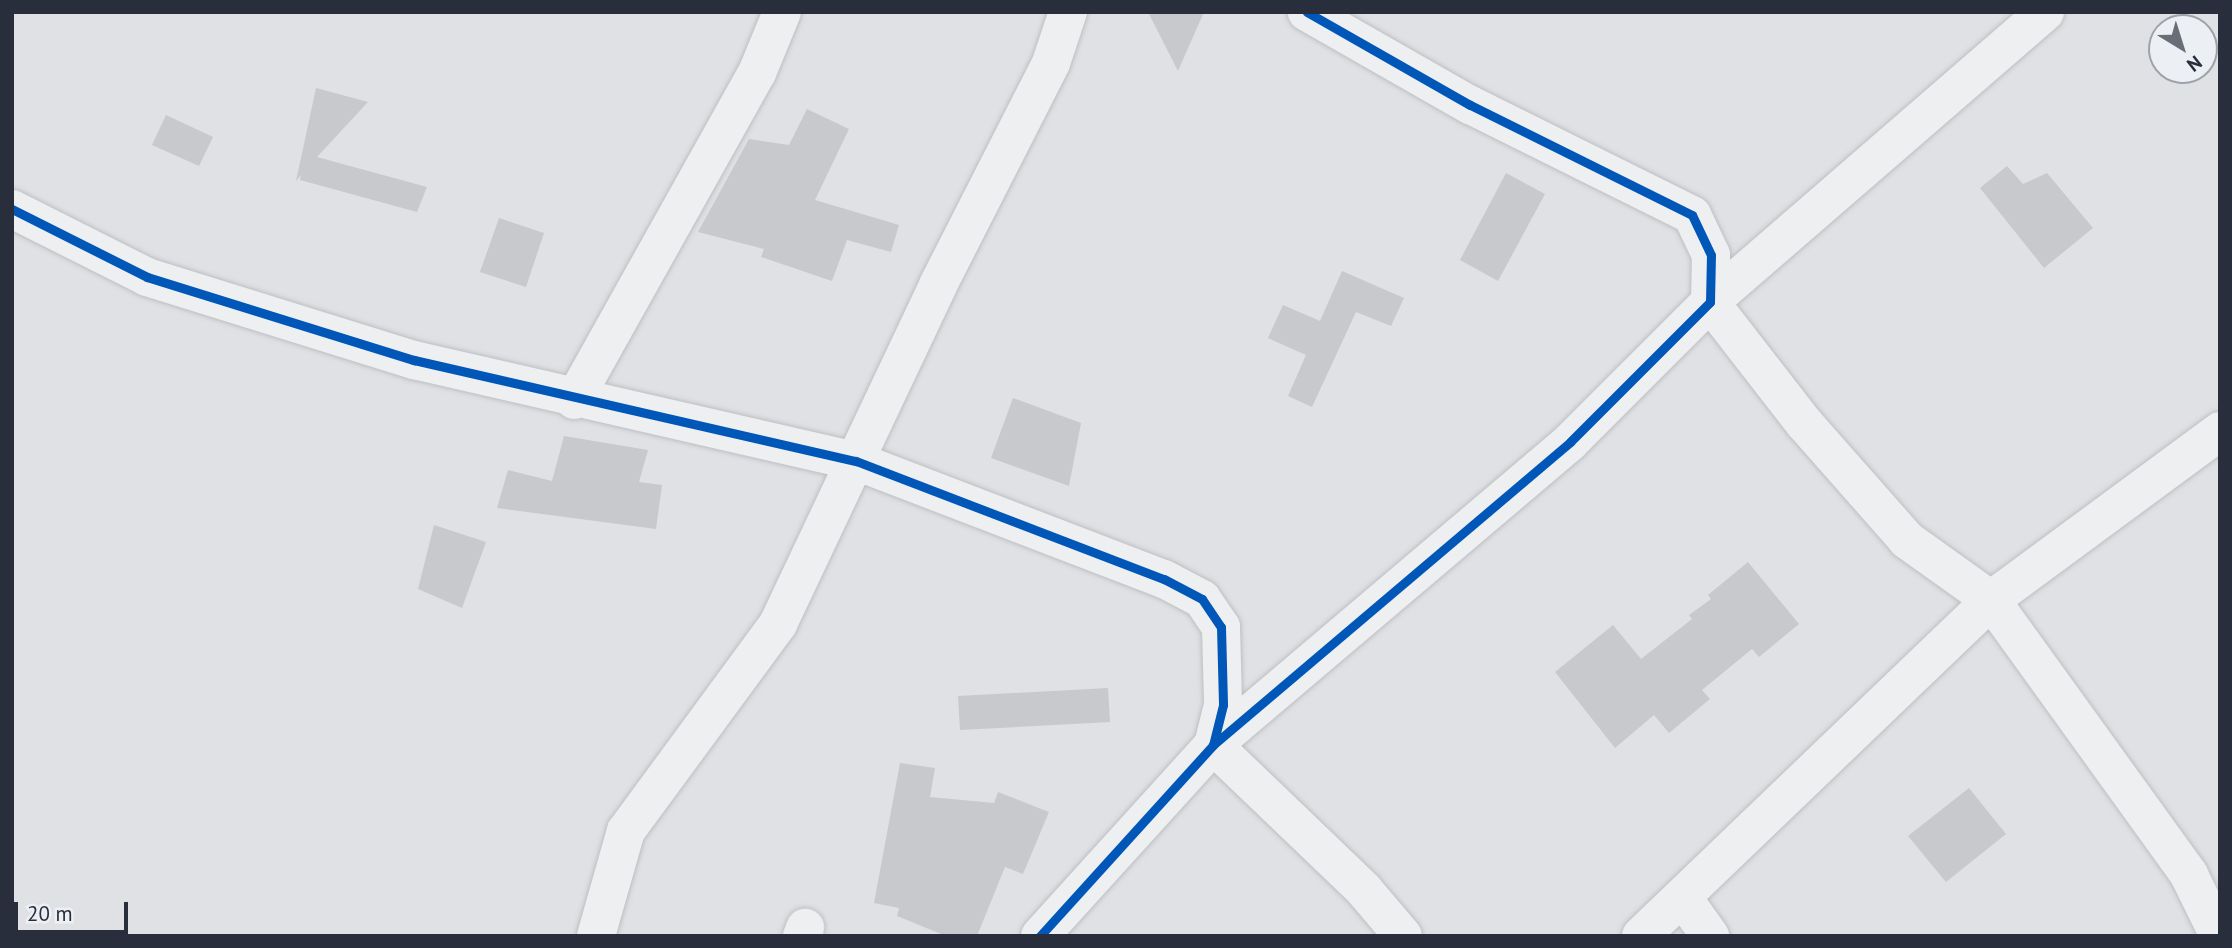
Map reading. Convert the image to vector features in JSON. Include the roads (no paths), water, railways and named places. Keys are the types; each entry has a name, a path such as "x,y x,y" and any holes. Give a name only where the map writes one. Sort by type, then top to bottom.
{"street":[{"path":"574,400 757,73 782,12"},
{"path":"596,936 626,831 778,624 937,285 1051,63 1068,12"},
{"path":"1307,12 1470,104 1692,215 1711,255 1710,302 1804,423 1907,540 1991,600 2189,875 2219,936"},
{"path":"1040,936 1213,745 1570,442 1710,302 2045,12"},
{"path":"12,209 147,277 414,360 574,400 856,461 1164,579 1202,599 1221,627 1223,705 1213,745"},
{"path":"1641,936 1991,600 2220,431"},
{"path":"1213,745 1364,890 1403,936"},
{"path":"1683,898 1710,936"}]}
